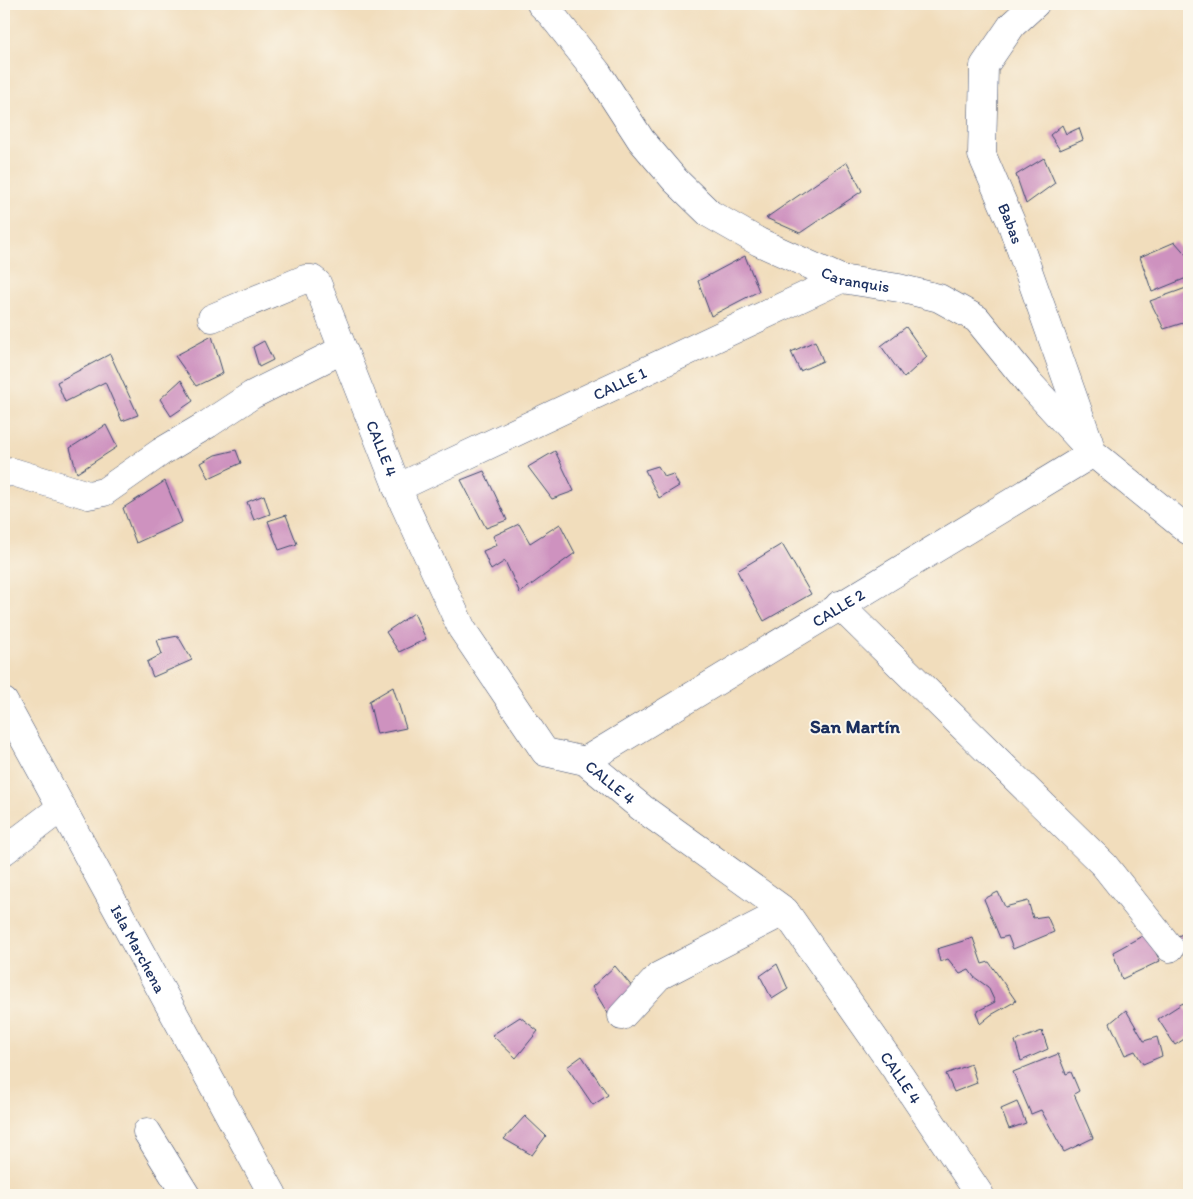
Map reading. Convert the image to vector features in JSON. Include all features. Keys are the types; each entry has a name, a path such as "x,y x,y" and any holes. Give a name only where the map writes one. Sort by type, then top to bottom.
{"street":[{"name":"Caranquis","path":"541,4 597,72 640,140 675,180 710,214 759,242 841,279 899,288 939,298 977,319 1029,383 1093,453 1189,531"},
{"name":"Babas","path":"1035,4 1012,25 984,66 982,155 1011,222 1093,453"},
{"name":"CALLE 4","path":"212,318 305,279 312,279 317,283 398,488 462,629 545,752 585,761 642,808 785,911 901,1076 980,1195"},
{"name":"CALLE 1","path":"398,488 841,279"},
{"path":"4,473 13,472 88,495 104,492 162,452 252,395 342,350"},
{"name":"CALLE 2","path":"585,761 1093,453"},
{"path":"839,606 1104,865 1170,948"},
{"name":"Isla Marchena","path":"4,702 270,1194"},
{"path":"4,851 62,807"},
{"path":"622,1016 659,976 785,911"},
{"path":"147,1132 186,1195"}],"building":[{"path":"1062,125 1066,134 1079,128 1083,140 1060,150 1050,135"},
{"path":"1044,158 1055,183 1026,204 1016,175"},
{"path":"847,162 862,191 800,233 766,218"},
{"path":"1175,242 1189,258 1189,277 1152,292 1140,257"},
{"path":"745,256 759,291 711,316 698,281"},
{"path":"1189,287 1189,321 1164,329 1150,301"},
{"path":"906,327 927,357 904,378 881,346"},
{"path":"212,336 223,373 196,386 175,356"},
{"path":"264,341 273,360 259,367 253,347"},
{"path":"815,341 823,361 800,371 791,352"},
{"path":"110,354 138,415 122,421 105,382 65,402 57,382"},
{"path":"181,380 193,401 171,416 160,399"},
{"path":"106,425 117,447 77,473 70,448"},
{"path":"236,450 241,463 209,478 201,463 215,455"},
{"path":"555,451 574,491 552,499 528,467"},
{"path":"658,466 664,477 673,474 679,486 659,498 645,470"},
{"path":"484,471 507,520 486,528 461,480"},
{"path":"165,481 182,522 136,543 123,508"},
{"path":"264,495 270,514 254,520 247,502"},
{"path":"286,515 297,544 279,550 268,521"},
{"path":"519,524 530,543 560,524 575,553 520,593 505,561 491,570 483,551 497,545 493,536"},
{"path":"782,544 811,594 764,621 737,571"},
{"path":"414,613 426,639 399,652 386,632"},
{"path":"178,636 192,660 153,677 147,662 162,654 157,640"},
{"path":"393,687 406,728 377,734 369,701"},
{"path":"998,892 1005,907 1028,901 1033,918 1047,916 1054,932 1013,949 1008,936 1000,938 984,899"},
{"path":"1189,931 1189,948 1185,950 1178,936"},
{"path":"1144,935 1151,943 1160,961 1122,979 1113,952"},
{"path":"973,938 982,964 989,962 1016,1001 991,1015 980,1024 976,1012 995,1002 988,987 974,977 969,970 960,974 948,959 940,962 937,949"},
{"path":"777,964 788,989 772,999 760,976"},
{"path":"615,966 638,994 610,1017 592,987"},
{"path":"1183,1003 1189,1014 1189,1036 1175,1045 1158,1019"},
{"path":"1126,1010 1144,1041 1157,1037 1162,1056 1143,1064 1135,1051 1125,1055 1110,1023"},
{"path":"520,1017 538,1031 516,1058 492,1035"},
{"path":"1042,1031 1048,1049 1021,1061 1015,1041"},
{"path":"1058,1054 1066,1074 1071,1072 1079,1091 1074,1094 1093,1138 1064,1152 1041,1110 1031,1114 1013,1072"},
{"path":"582,1056 608,1095 593,1105 567,1067"},
{"path":"971,1064 977,1083 954,1092 946,1074"},
{"path":"1017,1102 1026,1123 1009,1129 1001,1109"},
{"path":"525,1116 546,1136 532,1155 504,1139"}],"district":[{"name":"San Martín","path":"855,726"}]}
